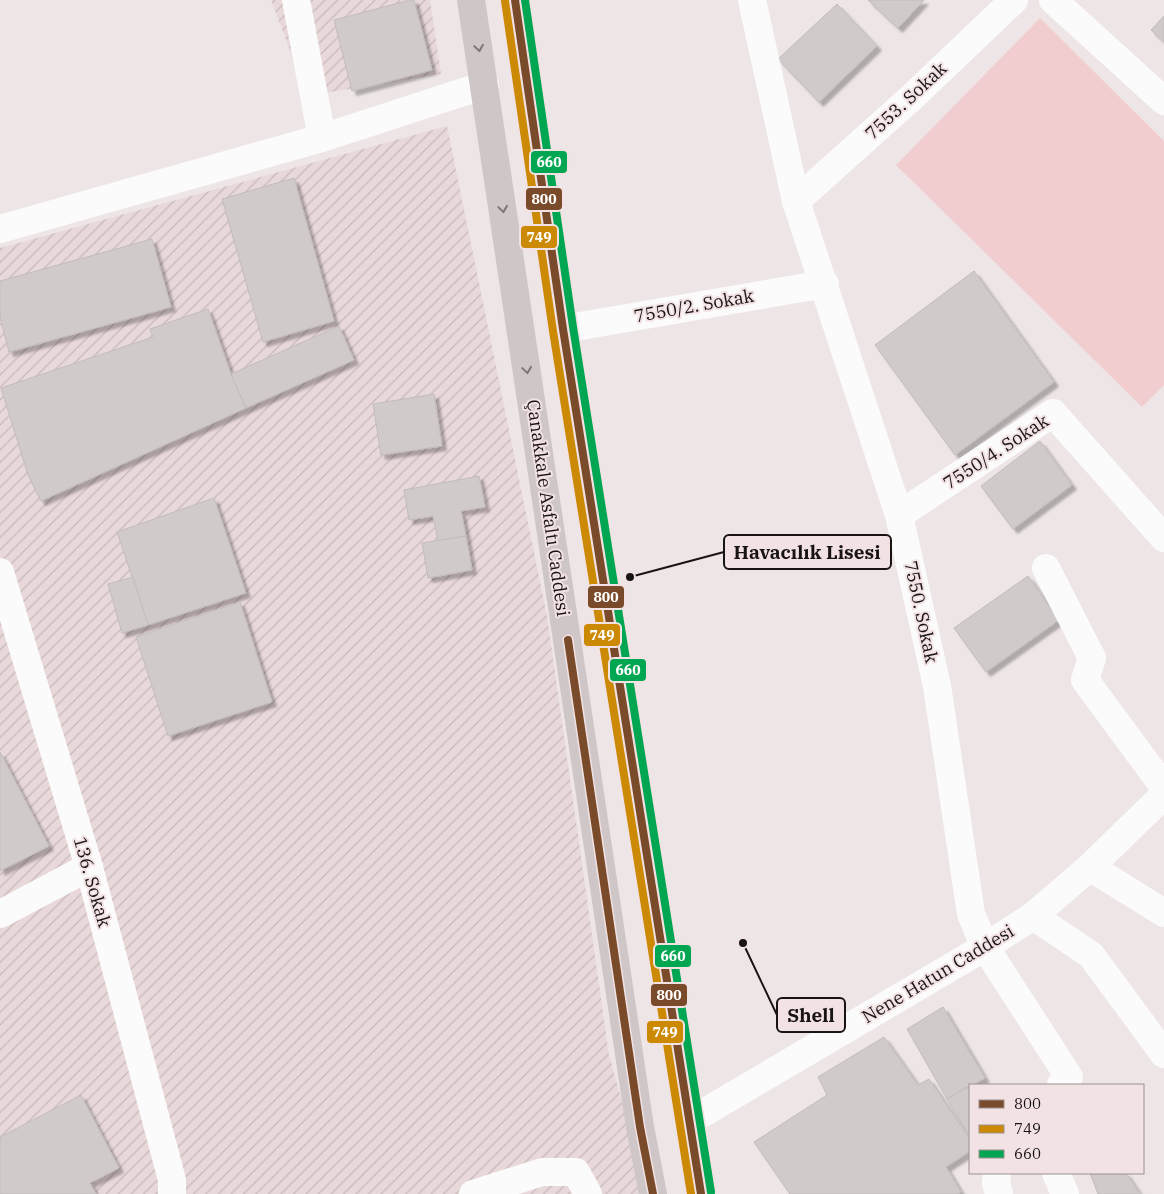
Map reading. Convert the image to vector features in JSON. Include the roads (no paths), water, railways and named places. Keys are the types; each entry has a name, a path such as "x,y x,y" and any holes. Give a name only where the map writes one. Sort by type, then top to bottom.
{"highway":[{"name":"Çanakkale Asfaltı Caddesi","path":"471,0 637,1108 653,1194"},
{"path":"515,0 564,329 688,1122 701,1194"}],"street":[{"path":"296,0 322,138"},
{"name":"7550. Sokak","path":"752,0 796,200 899,515 937,686 971,914 986,947 1069,1077 1063,1084"},
{"name":"7553. Sokak","path":"796,200 911,98 1014,0"},
{"path":"1053,0 1164,101"},
{"path":"0,229 322,138 485,85"},
{"name":"7550/2. Sokak","path":"564,329 825,284"},
{"name":"7550/4. Sokak","path":"899,515 1053,413 1164,538"},
{"path":"1046,568 1092,658 1084,680 1164,787"},
{"name":"136. Sokak","path":"0,572 89,867 172,1180 172,1194"},
{"name":"Nene Hatun Caddesi","path":"688,1122 986,947 1033,916 1090,867 1164,795"},
{"path":"0,914 89,867"},
{"path":"1090,867 1164,913"},
{"path":"1033,916 1091,955 1164,1054"},
{"path":"473,1194 542,1172 576,1172 588,1194"},
{"path":"998,1174 996,1183 999,1194"},
{"path":"1056,1174 1065,1194"}],"place":[{"name":"Havacılık Lisesi","path":"630,577"},
{"name":"Shell","path":"743,943"}]}
